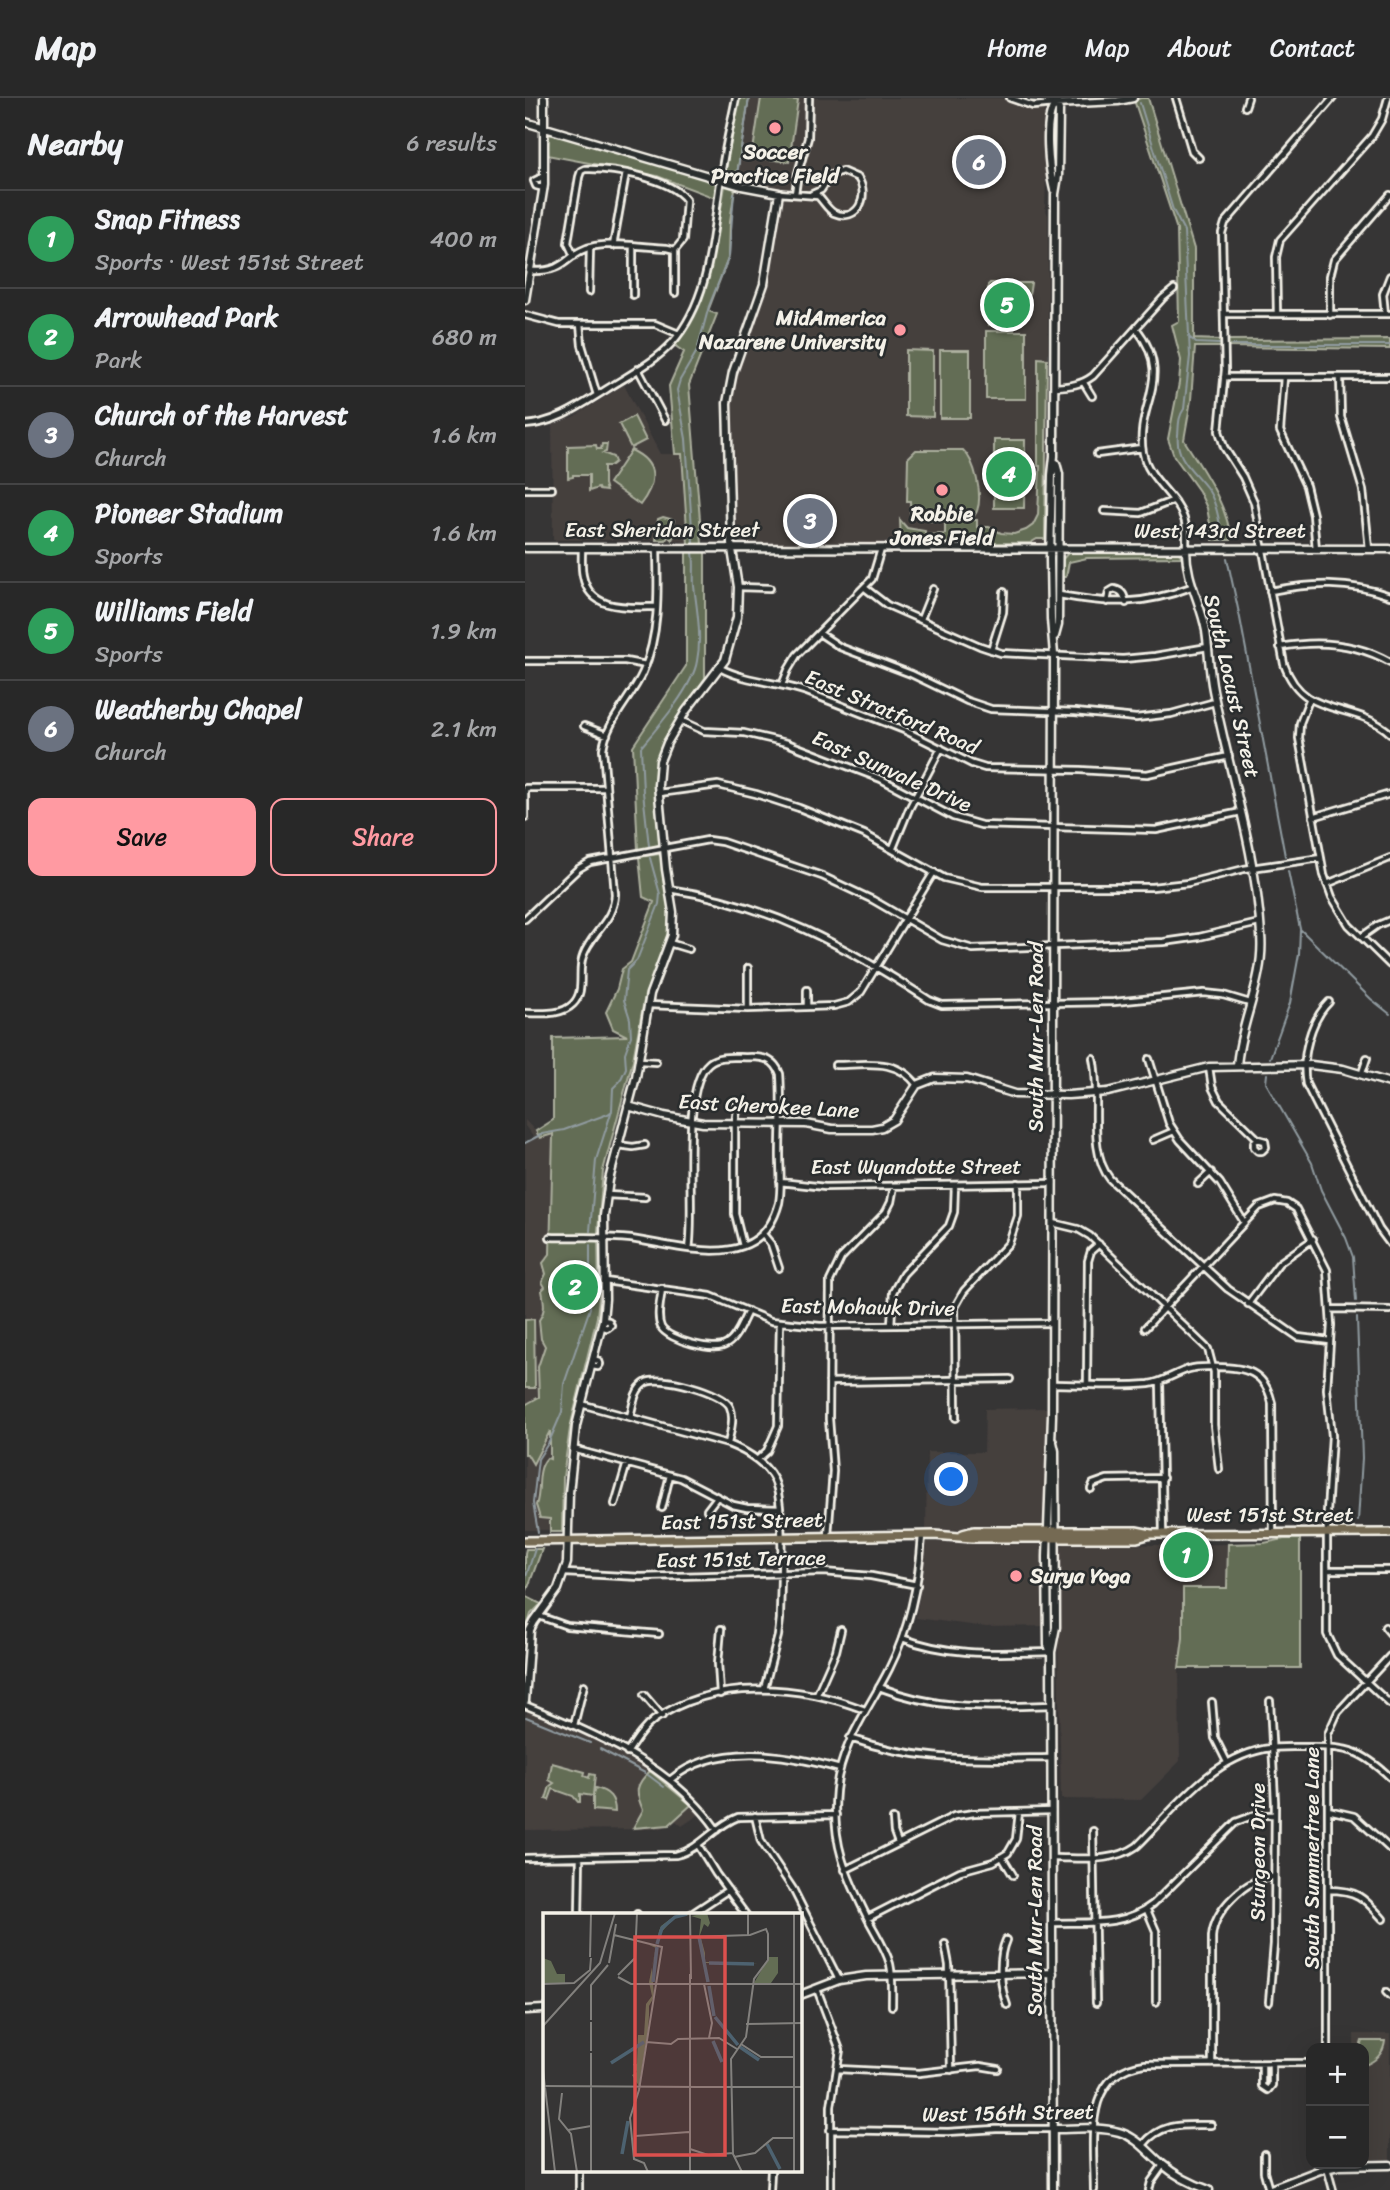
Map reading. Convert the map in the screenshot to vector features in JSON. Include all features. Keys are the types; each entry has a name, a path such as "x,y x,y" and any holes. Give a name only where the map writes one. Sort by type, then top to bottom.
{"main road":[{"name":"East 151st Street","path":"525,1541 922,1536 959,1535 974,1531 1051,1534"},
{"name":"West 151st Street","path":"1051,1534 1136,1531 1151,1534 1390,1532"}],"street":[{"path":"525,300 533,240 544,188 544,98"},
{"path":"525,425 544,423 560,417 638,369 664,350 679,334 694,308 708,270 720,179 736,98"},
{"path":"795,194 808,138 809,98"},
{"path":"1010,98 1033,106 1055,101"},
{"path":"1029,98 1055,101 1118,101 1133,98"},
{"path":"1176,98 1192,151 1199,159"},
{"path":"1245,107 1248,98"},
{"path":"1333,98 1225,223 1222,233 1224,377 1219,435 1226,452 1244,477 1254,502 1280,647 1291,681 1309,700 1368,719 1390,733"},
{"path":"1277,314 1276,257 1280,240 1372,136 1382,119 1388,98"},
{"name":"South Mur-Len Road","path":"1054,638 1058,625 1052,475 1055,194 1050,169 1049,111 1055,101"},
{"path":"525,122 751,188 779,193 812,194 818,196 830,210 842,215 856,211 864,193 858,178 842,171 831,175 821,190 812,194"},
{"path":"573,256 568,243 581,171 590,169 626,173 652,179 684,195 687,206 683,240 675,250 675,293"},
{"path":"613,246 626,173"},
{"path":"717,1830 697,1803 670,1780 627,1753 525,1703 529,1639 538,1616 558,1589 565,1573 573,1449 581,1404 602,1323 607,1195 616,1145 640,1060 648,1005 673,925 658,774 662,754 680,720 701,689 720,668 734,634 737,617 738,586 732,548 727,431 729,395 736,361 764,284 779,193"},
{"path":"1330,314 1330,275 1333,260 1390,195"},
{"path":"530,271 554,270 590,248 613,246 675,250"},
{"path":"633,247 633,295"},
{"path":"590,248 590,292"},
{"path":"1224,314 1387,314 1383,294 1390,276"},
{"path":"1055,387 1084,383 1093,376 1174,289"},
{"path":"525,315 547,322 655,324 679,334"},
{"path":"580,324 597,395"},
{"path":"1097,454 1142,448 1153,373 1148,346 1136,328"},
{"path":"638,369 665,420"},
{"path":"1224,377 1390,377"},
{"path":"1284,377 1280,430 1306,486 1313,515 1316,549"},
{"path":"1340,377 1343,429 1363,489 1369,549"},
{"path":"1084,383 1092,396"},
{"name":"South Locust Street","path":"1142,448 1148,468 1184,520 1191,587 1203,620 1215,702 1242,811 1252,868 1260,923 1261,956 1239,1038 1237,1066"},
{"path":"525,489 552,489"},
{"path":"1104,511 1141,513 1172,501"},
{"name":"East Sheridan Street","path":"525,548 1054,548"},
{"path":"582,548 583,579 596,599 617,607 657,607"},
{"path":"525,1013 560,1011 576,1000 580,989 582,957 614,908 603,755 607,735 646,665 655,631 657,548"},
{"name":"South Mur-Len Road","path":"1053,2190 1051,1652 1055,1612 1049,1451 1052,1437 1054,638 1051,619 1054,548"},
{"name":"West 143rd Street","path":"1054,548 1390,549"},
{"path":"782,685 792,662 865,588 877,570 881,549"},
{"path":"1270,591 1331,584 1358,587 1390,596"},
{"path":"738,586 770,588"},
{"path":"1058,594 1107,603 1126,603 1153,600 1191,587"},
{"path":"865,588 887,605 991,650 1016,655 1137,658 1207,647"},
{"path":"921,619 933,589"},
{"path":"1107,603 1109,592 1114,589 1124,594 1126,603"},
{"path":"991,650 1005,604 1004,592"},
{"path":"819,634 841,647 911,674 978,705 1004,711 1136,718 1171,714 1215,702"},
{"path":"1280,647 1305,642 1330,643 1358,648 1390,662"},
{"path":"525,661 630,662 646,665"},
{"name":"East Stratford Road","path":"720,668 738,676 782,685 892,724 985,768 1147,774 1229,756"},
{"path":"1309,700 1300,723 1299,738 1327,884 1339,912 1390,965"},
{"name":"East Sunvale Drive","path":"680,720 704,731 744,733 787,743 870,775 970,823 989,826 1156,830 1242,811"},
{"path":"584,726 607,735"},
{"path":"893,849 915,796 941,748"},
{"path":"659,793 708,785 732,788 799,808 893,849 933,872 954,881 982,887 1129,889 1171,886 1252,868 1321,859"},
{"path":"525,817 525,788 605,788"},
{"path":"1313,817 1390,794"},
{"path":"525,919 578,869 590,862 703,841 722,842 821,876 873,900 941,940 962,947 986,949 1175,941 1260,923"},
{"path":"1327,884 1390,858"},
{"path":"648,1005 748,1009 849,1002 861,992 933,872"},
{"path":"669,888 703,894 775,917 825,938 877,966 929,1000 942,1005 1141,1000 1204,993 1250,1003"},
{"path":"1361,937 1390,920"},
{"path":"669,943 689,950"},
{"path":"748,968 748,1009"},
{"path":"807,990 807,1005"},
{"path":"1329,1002 1320,1015 1307,1046 1304,1065 1308,1089 1390,1244"},
{"path":"550,1237 630,1239 689,1249 723,1252 743,1246 762,1233 777,1209 781,1124 780,1074 774,1063 760,1057 716,1059 707,1064 698,1086 689,1157 692,1222 689,1249"},
{"path":"1093,1058 1097,1093 1097,1152 1105,1173 1202,1266 1248,1304 1298,1337 1330,1341"},
{"path":"1363,1073 1367,1058"},
{"path":"1149,1059 1165,1114 1174,1131 1211,1172 1244,1222"},
{"path":"640,1060 656,1062"},
{"path":"835,1065 893,1066 903,1070 918,1085 935,1078 960,1078 1016,1094 1097,1093 1209,1067 1237,1066 1328,1066 1363,1073 1390,1083"},
{"path":"1209,1067 1216,1096 1258,1139"},
{"name":"East Cherokee Lane","path":"628,1105 692,1121 806,1124 842,1130 882,1127 897,1117 918,1085"},
{"path":"738,1102 735,1124 735,1214 743,1246"},
{"path":"1153,1140 1174,1131"},
{"path":"616,1145 645,1145"},
{"path":"1198,1184 1211,1172"},
{"name":"East Wyandotte Street","path":"780,1181 825,1187 1053,1183"},
{"path":"956,1418 955,1307 961,1295 1003,1251 1013,1234 1018,1216 1018,1183"},
{"path":"891,1325 891,1300 898,1282 949,1226 954,1212 955,1185"},
{"path":"828,1537 833,1471 829,1419 829,1286 833,1270 841,1258 886,1212 894,1186"},
{"path":"607,1195 645,1197"},
{"path":"1145,1328 1263,1205 1275,1201 1296,1209 1327,1270 1330,1309 1327,1389 1332,1450 1327,1533 1329,1640 1337,1655 1390,1704"},
{"path":"1053,1223 1078,1229 1098,1244 1203,1343 1212,1356 1215,1441 1219,1469"},
{"path":"762,1233 771,1244 779,1268"},
{"path":"1248,1304 1279,1263 1313,1239"},
{"path":"1087,1384 1088,1261 1091,1251 1098,1244"},
{"name":"East Mohawk Drive","path":"605,1281 712,1296 764,1319 780,1322 829,1326 1052,1323"},
{"path":"662,1288 660,1324 665,1332 711,1348 721,1347 734,1337 748,1311"},
{"path":"1330,1309 1390,1310"},
{"path":"757,1460 772,1443 778,1426 780,1322"},
{"path":"1052,1384 1160,1382 1188,1370 1213,1367 1238,1368 1251,1372 1261,1380 1270,1394 1273,1533"},
{"path":"630,1417 637,1392 648,1381 660,1379 726,1400 731,1408 728,1444"},
{"path":"829,1382 1010,1379"},
{"path":"1160,1382 1163,1534"},
{"path":"581,1404 728,1444 757,1460 773,1479 779,1495 779,1629 764,1689"},
{"path":"573,1449 670,1475 747,1508 779,1509"},
{"path":"615,1504 627,1463"},
{"path":"662,1508 670,1475"},
{"path":"1091,1489 1093,1484 1107,1479 1163,1478"},
{"path":"707,1510 717,1497"},
{"name":"South Mur-Len Road","path":"1051,1534 1047,1583 1048,1645 1051,1652"},
{"path":"892,2006 887,1955 845,1870 838,1848 836,1787 850,1738 879,1687 902,1638 917,1585 922,1536"},
{"path":"1327,1570 1390,1570"},
{"name":"East 151st Terrace","path":"565,1573 641,1577 851,1574 917,1585"},
{"path":"1047,1583 1051,1594 1051,1609 1055,1612"},
{"path":"538,1616 567,1626 659,1634"},
{"path":"1385,1627 1390,1633"},
{"path":"720,1694 718,1663 722,1629"},
{"path":"817,1694 836,1651 841,1630"},
{"path":"902,1638 928,1648 952,1652 1051,1652"},
{"name":"South Summertree Lane","path":"1328,2043 1328,1734 1333,1719 1390,1656"},
{"path":"574,1725 585,1685"},
{"path":"879,1687 917,1701 948,1706 1051,1705"},
{"path":"627,1753 642,1732 661,1716 700,1699 720,1694 764,1689 817,1694 865,1710"},
{"path":"644,1695 661,1716"},
{"name":"Sturgeon Drive","path":"1269,2002 1274,1944 1272,1877 1275,1815 1270,1701"},
{"path":"1212,1702 1215,1738 1227,1762"},
{"path":"850,1738 902,1754 937,1759 1052,1758"},
{"path":"1053,1857 1118,1856 1137,1846 1201,1782 1227,1762 1273,1748 1328,1747 1356,1751 1390,1777"},
{"path":"670,1780 692,1764 740,1755 787,1756 840,1769"},
{"path":"1328,1810 1354,1816 1390,1849"},
{"path":"845,1870 954,1816 974,1812 1053,1811"},
{"path":"868,1918 960,1871 1002,1857 1016,1839 1019,1812"},
{"path":"525,1858 675,1855 687,1852 734,1818 836,1815"},
{"path":"1053,1923 1123,1920 1147,1910 1236,1822 1255,1815 1275,1815"},
{"path":"755,1816 761,1842 793,1889 839,1980"},
{"path":"893,1819 898,1843"},
{"path":"1093,1831 1096,2003"},
{"path":"698,1845 745,1913"},
{"path":"579,1913 580,1857"},
{"path":"1002,1857 1013,1875"},
{"path":"1212,2064 1214,1924 1221,1911 1247,1885 1272,1877"},
{"path":"1328,1889 1346,1890 1360,1895 1383,1919"},
{"path":"693,1913 728,1890"},
{"path":"1147,1910 1156,1931 1156,2002"},
{"path":"1006,1940 1002,1953 1002,1974 1007,2005"},
{"path":"945,1944 949,1975 951,2070"},
{"path":"801,1996 839,1980 866,1976 1053,1973"},
{"path":"817,1989 838,2044 838,2069 831,2106 831,2190"},
{"path":"525,2010 543,2009"},
{"path":"1094,2190 1096,2107 1104,2087 1127,2068 1145,2064 1306,2063"},
{"path":"1262,2064 1262,2086 1265,2090 1272,2085 1272,2064"},
{"path":"838,2069 919,2073 980,2066 998,2069"},
{"path":"1143,2145 1156,2132 1166,2127 1211,2125"},
{"name":"West 156th Street","path":"830,2130 948,2132 1094,2129 1120,2132 1143,2145 1163,2165 1185,2180 1209,2190"},
{"path":"1265,2154 1263,2165 1268,2190 1320,2169"},
{"path":"1149,2190 1151,2182 1163,2165"},
{"path":"1369,2165 1390,2165"},
{"path":"1328,2169 1333,2190"},
{"path":"579,2172 579,2190"},
{"path":"771,2172 771,2190"}],"shaded area":[{"name":"MidAmerica Nazarene University","path":"749,98 1044,98 1045,208 1048,215 1048,538 1044,543 788,544 737,541 732,394 740,362 768,285 783,191 736,180"},
{"path":"624,385 660,454 682,454 688,543 675,540 553,540 552,425 575,416"},
{"path":"525,1120 537,1133 553,1134 550,1530 525,1530 525,1144 534,1138 525,1126"},
{"path":"1047,1408 1045,1521 1042,1526 926,1531 927,1452 984,1452 985,1409"},
{"path":"927,1542 1043,1544 1043,1609 1046,1626 986,1627 916,1618"},
{"path":"1065,1543 1152,1545 1228,1544 1227,1588 1183,1589 1183,1638 1179,1668 1180,1761 1141,1800 1061,1799 1058,1644 1061,1630 1061,1547"},
{"path":"528,1711 587,1736 650,1771 686,1799 700,1814 682,1826 676,1821 658,1829 525,1830 525,1716"},
{"path":"1354,2034 1390,2034 1390,2159 1369,2159 1369,2043 1354,2043"}],"green space":[{"path":"739,98 749,99 736,180 727,178 725,173"},
{"name":"Soccer Practice Field","path":"761,98 798,100 789,162 752,157"},
{"path":"1148,98 1194,249 1194,339 1222,340 1222,347 1195,347 1191,400 1184,440 1219,500 1229,526 1231,540 1213,540 1207,508 1199,491 1174,456 1168,439 1181,360 1172,325 1179,321 1177,230 1134,100"},
{"path":"557,132 713,180 717,185 715,198 657,176 547,155 549,135"},
{"path":"725,186 735,189 730,221 729,256 708,311 717,314 689,385 702,544 688,544 682,454 675,454 669,386 684,352 674,345 690,324 708,280"},
{"path":"1031,283 1027,300 1019,313 1005,322 988,325 988,285"},
{"path":"986,331 1026,331 1026,399 986,399"},
{"path":"1390,339 1390,349 1227,347 1227,340"},
{"path":"906,350 933,351 933,417 906,416"},
{"path":"940,350 970,350 970,418 940,418"},
{"path":"1038,358 1047,359 1045,539 1030,543 901,543 900,520 907,528 925,531 925,535 945,534 945,521 927,521 926,518 910,516 910,501 907,501 908,458 916,450 963,450 967,455 978,488 979,504 970,520 977,520 977,527 989,527 1001,533 1014,534 1033,525 1038,515 1040,466"},
{"path":"634,416 646,440 631,448 619,424"},
{"path":"994,440 1025,440 1024,508 994,508"},
{"path":"602,444 607,444 606,452 603,453 613,457 615,462 604,466 606,491 598,488 589,491 589,475 573,475 568,478 568,446 596,445 597,449 601,449"},
{"path":"631,450 651,467 650,489 640,505 609,483"},
{"path":"663,517 674,520 674,525 681,530 680,535 674,535 672,540 668,536 666,540 656,540 658,519"},
{"path":"686,552 705,552 705,678 677,718 657,759 654,780 660,845 638,850 633,746 686,666"},
{"path":"1178,552 1182,557 1087,558 1069,562 1066,577 1063,577 1062,592 1061,590 1061,561 1068,553"},
{"path":"659,854 662,858 668,900 669,926 666,942 645,995 633,1060 603,1171 598,1231 597,1317 570,1428 563,1477 562,1532 550,1532 550,1519 540,1518 536,1505 541,1469 547,1458 550,1459 550,1431 533,1464 525,1454 525,1405 539,1397 538,1367 545,1346 541,1339 539,1320 544,1306 542,1290 545,1287 542,1282 546,1274 543,1263 550,1254 553,1134 540,1138 536,1131 553,1120 553,1038 627,1036 613,1029 606,1012 617,989 622,969 631,962 654,902 643,897 639,857"},
{"path":"534,1319 535,1388 525,1388 525,1320"},
{"path":"1300,1539 1300,1668 1179,1668 1183,1638 1183,1588 1227,1588 1228,1544 1264,1543"},
{"path":"526,1549 542,1549 525,1596"},
{"path":"525,1596 541,1604 531,1614 525,1633"},
{"path":"552,1763 585,1772 584,1776 589,1778 590,1774 595,1775 593,1795 595,1788 607,1793 614,1803 615,1812 593,1810 593,1796 580,1794 578,1802 573,1796 553,1789 549,1800 546,1799 550,1786 554,1783 549,1780"},
{"path":"650,1771 691,1805 669,1825 633,1828 643,1810 638,1793 639,1785"},
{"path":"1385,2041 1378,2056 1369,2063 1369,2043 1361,2043"}],"waterway":[{"path":"737,175 749,98"},
{"path":"1140,103 1173,210 1184,231 1190,356 1184,409 1179,421 1179,450 1213,499 1223,540"},
{"path":"693,543 686,439 677,390 697,351 709,306 729,256 734,193"},
{"path":"1188,336 1196,343 1219,344"},
{"path":"1231,345 1390,345"},
{"path":"649,846 641,747 682,694 697,661 699,633 693,553"},
{"path":"1227,558 1285,856"},
{"path":"590,1231 596,1160 612,1110 613,1088 626,1068 625,1053 631,1036 630,1019 624,1000 627,970 637,960 659,904 660,894 650,858"},
{"path":"1288,871 1300,929 1371,999 1390,1014"},
{"path":"1270,1058 1290,1003 1299,954 1300,930"},
{"path":"1267,1074 1266,1083 1312,1163 1321,1190 1346,1238 1353,1257 1356,1301"},
{"path":"525,1143 542,1134 564,1130 612,1111"},
{"path":"538,1532 533,1503 538,1459 562,1412 564,1384 590,1308 590,1245"},
{"path":"1357,1318 1362,1458 1358,1521"},
{"path":"525,1580 535,1549"},
{"path":"526,1717 590,1743"},
{"path":"600,1749 645,1773"},
{"path":"648,1775 664,1787"}],"place":[{"name":"Soccer Practice Field","path":"775,128"},
{"name":"Weatherby Chapel","path":"979,162"},
{"name":"Williams Field","path":"1007,305"},
{"name":"MidAmerica Nazarene University","path":"900,330"},
{"name":"Pioneer Stadium","path":"1009,474"},
{"name":"Robbie Jones Field","path":"942,490"},
{"name":"Church of the Harvest","path":"810,521"},
{"name":"Arrowhead Park","path":"575,1287"},
{"name":"Snap Fitness","path":"1186,1555"},
{"name":"Surya Yoga","path":"1016,1576"}]}
